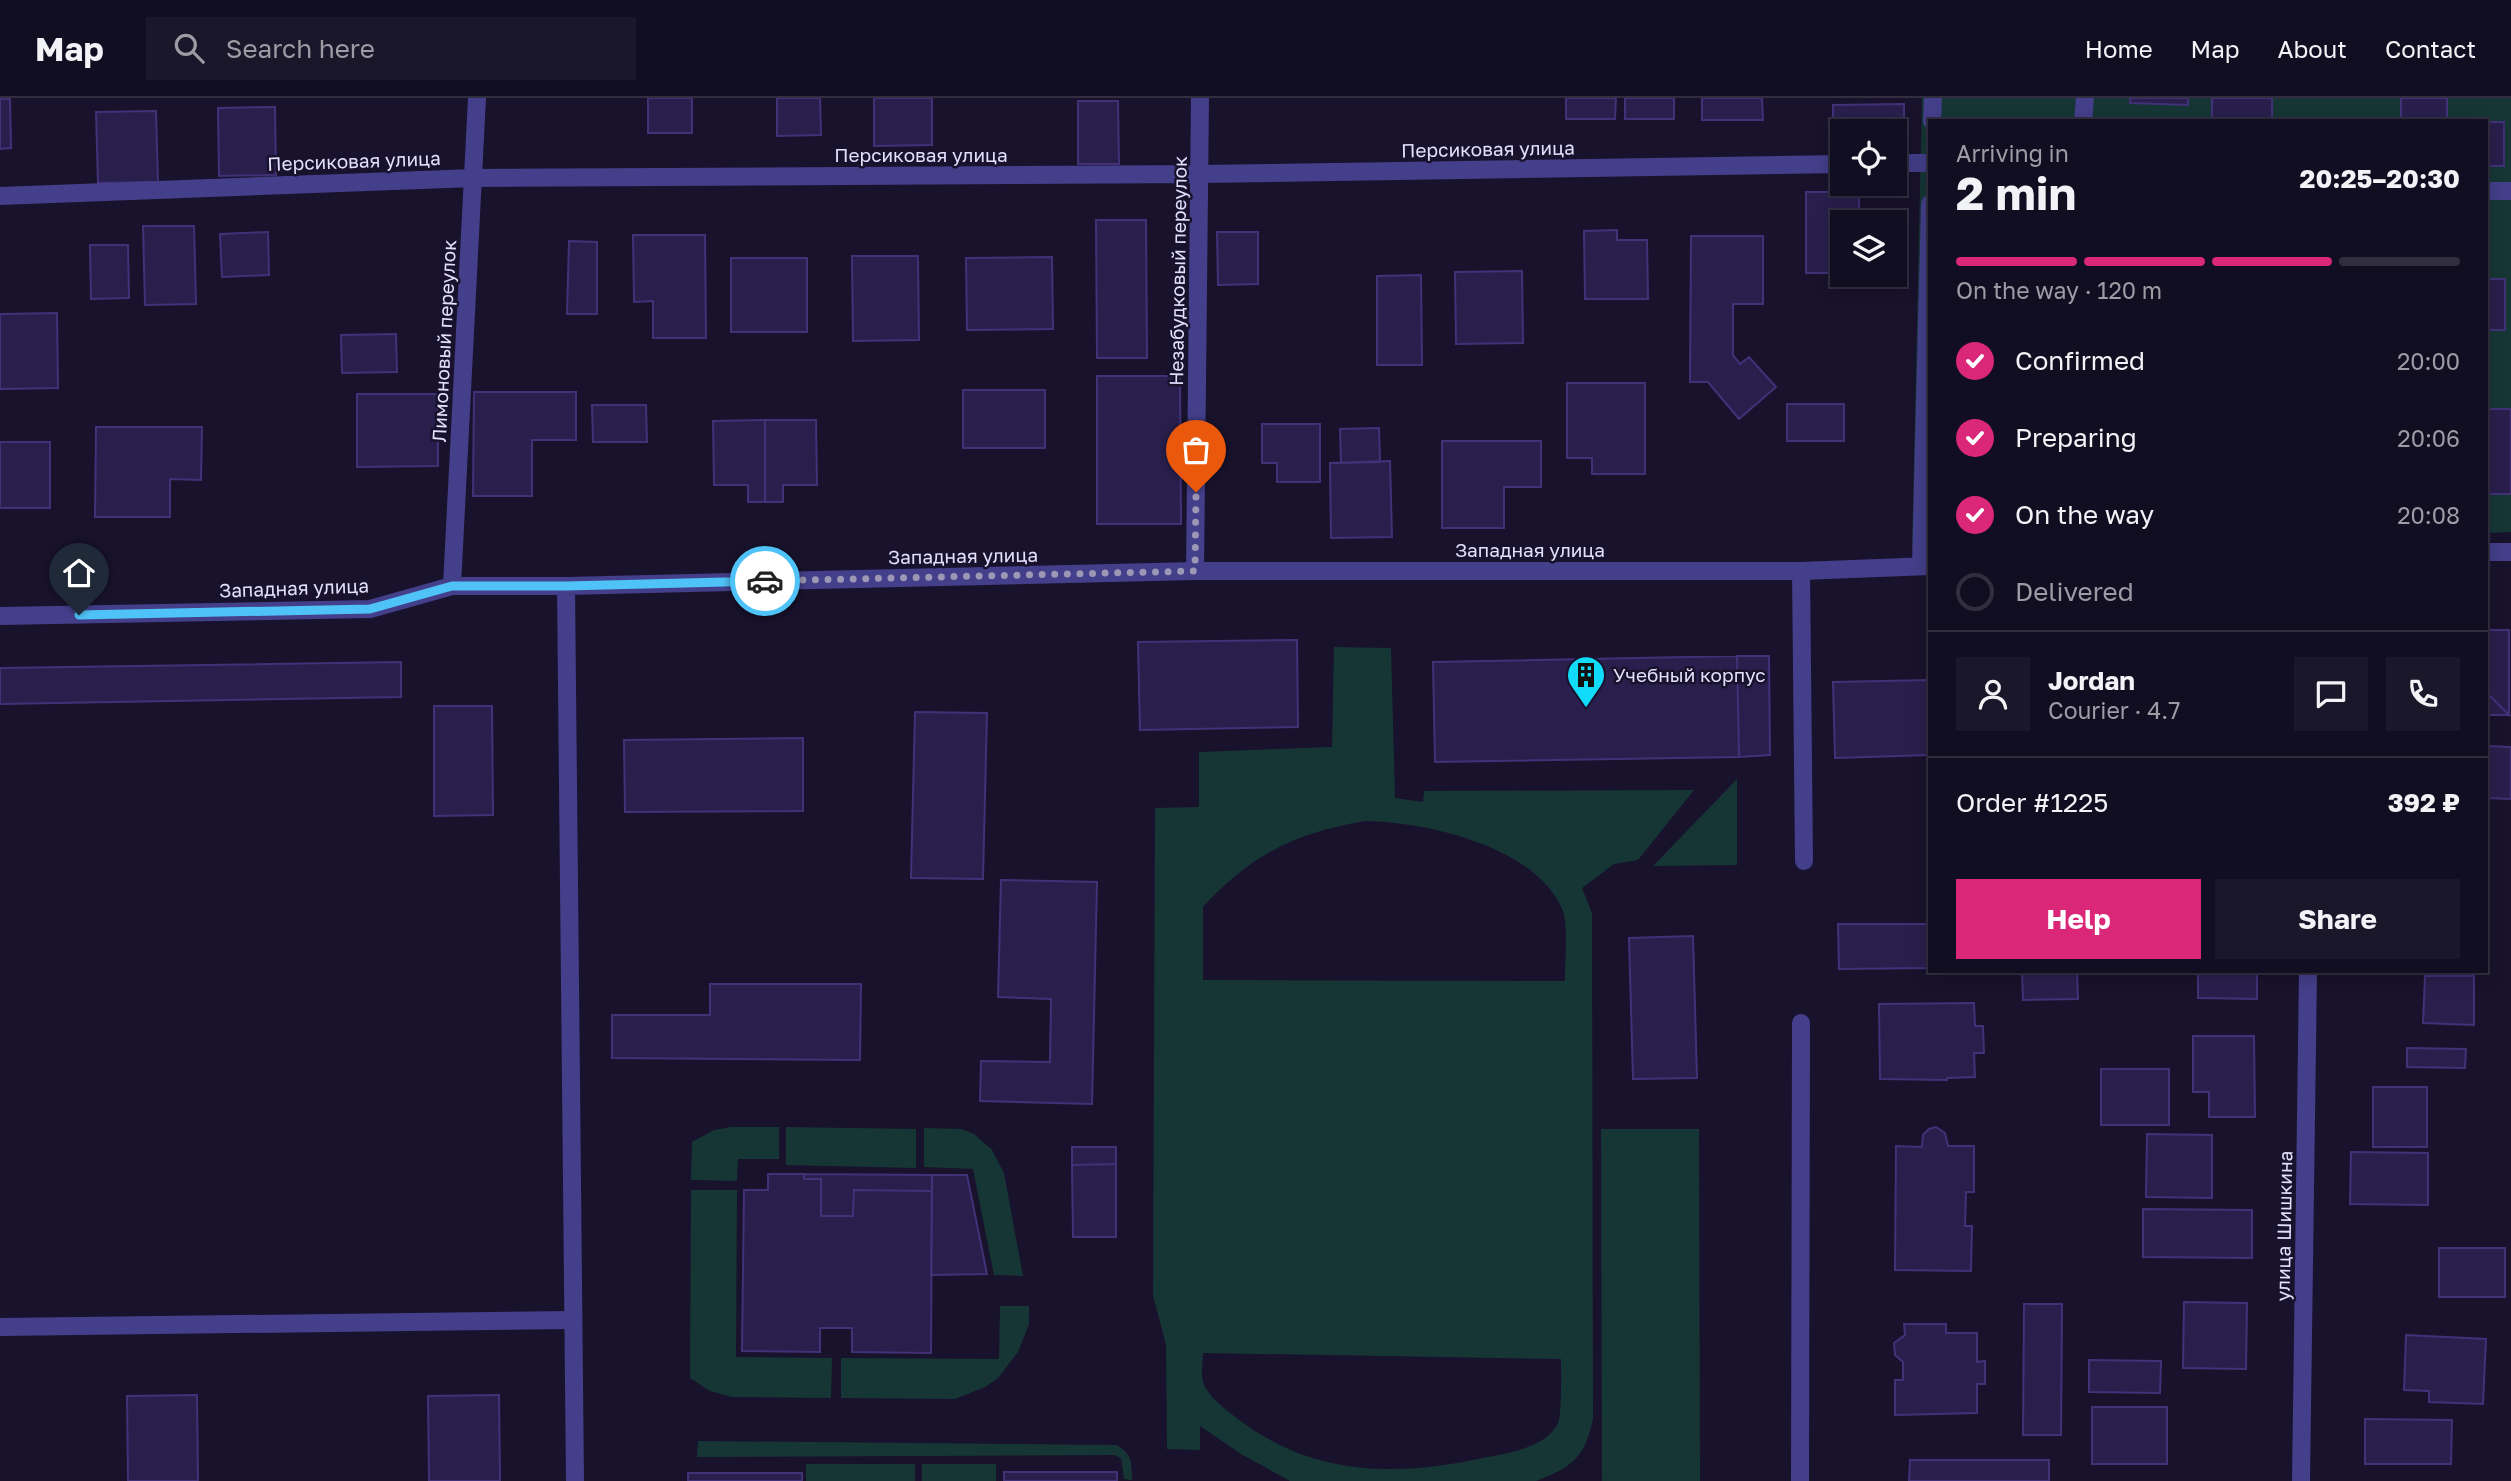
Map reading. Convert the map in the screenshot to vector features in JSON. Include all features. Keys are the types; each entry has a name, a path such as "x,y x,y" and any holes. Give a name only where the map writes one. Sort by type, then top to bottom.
{"street":[{"name":"Лимоновый переулок","path":"452,586 477,98"},
{"name":"Незабудковый переулок","path":"1195,571 1200,98"},
{"path":"1932,119 1933,98"},
{"path":"2083,119 2084,98"},
{"path":"1907,163 1928,163"},
{"name":"Персиковая улица","path":"0,196 474,178 1200,174 1830,164"},
{"path":"2488,191 2511,191"},
{"path":"1926,566 1928,385"},
{"path":"2488,552 2511,552"},
{"name":"Западная улица","path":"0,616 370,609 452,586 566,586 1195,571 1801,570 1926,566"},
{"path":"1801,570 1804,861"},
{"path":"566,586 575,1481"},
{"name":"улица Шишкина","path":"2301,1481 2308,973"},
{"path":"1800,1481 1801,1023"},
{"path":"0,1327 572,1320"}],"green space":[{"path":"1922,98 2511,98 2511,532 2488,533 2488,119 1928,119 1928,547 1912,548"},
{"path":"1334,647 1391,648 1395,798 1423,802 1424,791 1694,790 1638,860 1614,864 1582,888 1592,913 1593,1418 1586,1442 1575,1459 1559,1471 1536,1481 1290,1481 1241,1454 1200,1426 1200,1450 1167,1449 1166,1345 1153,1295 1155,808 1199,807 1199,752 1332,747","holes":["1365,821 1418,826 1448,833 1505,854 1530,870 1550,889 1565,917 1565,981 1203,980 1203,907 1221,889 1239,873 1276,849 1317,832","1203,1353 1561,1359 1559,1418 1553,1431 1537,1443 1497,1455 1456,1463 1392,1469 1330,1463 1300,1454 1271,1440 1221,1406 1207,1391 1203,1382"]},
{"path":"1737,779 1737,865 1653,866"},
{"path":"731,1127 779,1127 779,1159 738,1159 737,1181 691,1180 692,1142 714,1130"},
{"path":"786,1127 916,1129 916,1168 786,1165"},
{"path":"924,1128 961,1129 974,1134 992,1150 1004,1173 1023,1276 994,1275 973,1169 924,1167"},
{"path":"1601,1129 1699,1129 1700,1481 1602,1481"},
{"path":"691,1190 737,1190 736,1357 832,1358 831,1398 732,1397 710,1391 690,1378"},
{"path":"1000,1306 1029,1306 1029,1324 1018,1352 998,1378 985,1387 955,1399 841,1398 841,1358 999,1359"},
{"path":"698,1441 1116,1445 1125,1451 1130,1459 1132,1480 1124,1479 1121,1458 1114,1455 697,1457"},
{"path":"806,1464 915,1464 915,1481 806,1481"},
{"path":"922,1464 996,1464 996,1481 922,1481"}],"building":[{"path":"648,98 692,98 692,133 648,133"},
{"path":"777,98 820,98 821,135 777,136"},
{"path":"874,98 932,98 932,145 874,146"},
{"path":"1566,98 1616,98 1615,119 1566,119"},
{"path":"1625,98 1674,98 1674,119 1625,119"},
{"path":"1702,98 1762,98 1763,120 1702,120"},
{"path":"2130,98 2188,98 2188,105 2130,103"},
{"path":"2212,98 2272,98 2272,119 2212,119"},
{"path":"2401,98 2447,98 2447,119 2401,119"},
{"path":"0,99 10,99 11,148 0,149"},
{"path":"1078,101 1118,101 1119,164 1078,164"},
{"path":"1904,104 1904,119 1833,119 1833,105"},
{"path":"275,107 276,175 219,176 218,108"},
{"path":"156,111 158,182 98,183 96,112"},
{"path":"2488,122 2504,122 2504,166 2488,166"},
{"path":"1806,192 1830,192 1830,196 1859,196 1859,210 1830,210 1830,273 1806,273"},
{"path":"1096,220 1146,220 1147,358 1097,358"},
{"path":"143,226 194,226 196,304 145,305"},
{"path":"1617,230 1617,240 1647,240 1648,299 1585,299 1584,231"},
{"path":"268,232 269,275 222,277 220,234"},
{"path":"1217,232 1258,232 1258,284 1218,285"},
{"path":"633,235 705,235 706,338 653,338 653,301 634,302"},
{"path":"1691,236 1763,236 1763,304 1733,304 1733,355 1740,364 1749,357 1776,387 1739,419 1708,382 1690,382"},
{"path":"569,241 597,242 597,314 567,314"},
{"path":"90,245 128,245 129,298 91,299"},
{"path":"852,256 918,256 919,340 853,341"},
{"path":"1052,257 1053,329 967,330 966,258"},
{"path":"731,258 807,258 807,332 731,332"},
{"path":"1522,271 1523,343 1456,344 1455,272"},
{"path":"1421,275 1422,365 1377,365 1377,276"},
{"path":"2488,279 2505,279 2505,330 2488,330"},
{"path":"57,313 58,388 0,389 0,314"},
{"path":"396,334 397,372 342,373 341,335"},
{"path":"1097,376 1180,376 1181,524 1097,524"},
{"path":"1567,383 1645,383 1645,474 1592,474 1592,458 1567,458"},
{"path":"963,390 1045,390 1045,448 963,448"},
{"path":"474,392 576,392 576,440 532,440 532,496 473,496"},
{"path":"357,394 438,394 438,466 357,467"},
{"path":"1787,404 1844,404 1844,441 1787,441"},
{"path":"592,405 646,405 647,442 593,442"},
{"path":"2489,409 2511,409 2511,494 2488,494"},
{"path":"765,420 765,502 748,502 748,485 714,485 713,421"},
{"path":"765,420 816,420 817,485 783,485 783,502 765,502"},
{"path":"1262,424 1320,424 1320,482 1277,482 1277,463 1262,463"},
{"path":"96,427 202,427 201,480 170,479 170,517 95,517"},
{"path":"1379,428 1380,462 1341,463 1340,429"},
{"path":"1442,441 1541,441 1541,487 1504,487 1504,528 1442,528"},
{"path":"0,442 50,442 50,508 0,508"},
{"path":"1390,461 1392,537 1331,538 1330,463"},
{"path":"2488,630 2509,630 2509,715 2488,694"},
{"path":"1297,640 1298,727 1140,730 1138,642"},
{"name":"Учебный корпус","path":"1737,656 1739,757 1435,762 1433,662"},
{"path":"1737,656 1769,656 1770,755 1739,757"},
{"path":"401,662 401,697 0,704 0,668"},
{"path":"1928,680 1928,755 1835,758 1833,682"},
{"path":"2488,694 2509,715 2488,715"},
{"path":"434,706 492,706 493,815 434,816"},
{"path":"915,712 987,713 983,879 911,878"},
{"path":"803,738 803,811 625,812 624,740"},
{"path":"2488,746 2511,747 2511,799 2488,798"},
{"path":"1001,880 1097,882 1092,1104 980,1101 981,1061 1050,1062 1051,999 998,997"},
{"path":"1838,924 1928,924 1928,968 1839,969"},
{"path":"1693,936 1697,1078 1633,1079 1629,938"},
{"path":"2022,973 2077,973 2078,999 2023,1000"},
{"path":"2198,973 2257,973 2257,999 2198,998"},
{"path":"2425,976 2474,976 2474,1025 2423,1023"},
{"path":"710,984 861,984 860,1060 612,1058 612,1015 710,1015"},
{"path":"1974,1003 1975,1026 1983,1026 1984,1053 1974,1053 1975,1077 1947,1080 1880,1079 1879,1004"},
{"path":"2193,1036 2254,1036 2255,1117 2209,1117 2209,1092 2193,1092"},
{"path":"2407,1048 2466,1049 2465,1068 2407,1067"},
{"path":"2101,1069 2169,1069 2169,1125 2101,1125"},
{"path":"2373,1087 2427,1087 2427,1147 2373,1147"},
{"path":"1936,1127 1945,1133 1948,1146 1974,1146 1974,1192 1966,1192 1965,1226 1972,1226 1971,1271 1895,1270 1896,1146 1922,1147 1923,1135"},
{"path":"2147,1134 2212,1135 2212,1198 2146,1197"},
{"path":"1072,1147 1116,1147 1116,1164 1072,1165"},
{"path":"2351,1152 2428,1153 2428,1205 2350,1204"},
{"path":"1116,1164 1116,1237 1073,1237 1072,1165"},
{"path":"768,1174 804,1174 804,1179 821,1179 821,1216 853,1216 854,1190 932,1191 931,1353 852,1352 852,1328 820,1328 820,1352 742,1351 744,1190 768,1190"},
{"path":"804,1174 932,1175 932,1191 854,1190 853,1216 821,1216 821,1179 804,1179"},
{"path":"932,1175 967,1175 987,1274 931,1275"},
{"path":"2143,1209 2252,1210 2252,1258 2143,1257"},
{"path":"2439,1248 2505,1248 2505,1297 2439,1297"},
{"path":"2184,1302 2247,1303 2246,1369 2183,1368"},
{"path":"2024,1304 2062,1304 2061,1435 2023,1435"},
{"path":"1904,1324 1946,1324 1946,1333 1977,1333 1977,1362 1985,1361 1985,1384 1977,1384 1977,1413 1895,1415 1895,1380 1903,1380 1903,1362 1895,1355 1894,1343 1905,1335"},
{"path":"2406,1335 2486,1339 2483,1404 2429,1402 2429,1391 2404,1390"},
{"path":"2089,1360 2161,1361 2160,1393 2089,1392"},
{"path":"197,1395 198,1481 128,1481 127,1396"},
{"path":"499,1395 500,1481 429,1481 428,1396"},
{"path":"2092,1407 2167,1407 2167,1464 2092,1464"},
{"path":"2365,1419 2452,1420 2451,1464 2365,1464"},
{"path":"1910,1460 2049,1460 2049,1481 1909,1481"},
{"path":"1004,1472 1117,1472 1117,1481 1004,1481"},
{"path":"688,1473 802,1473 802,1481 688,1481"}],"way so far":[{"path":"765,581 1195,571 1196,492"}],"place":[{"name":"Учебный корпус","path":"1586,709"}],"route":[{"path":"79,615 370,609 452,586 765,581"}]}
